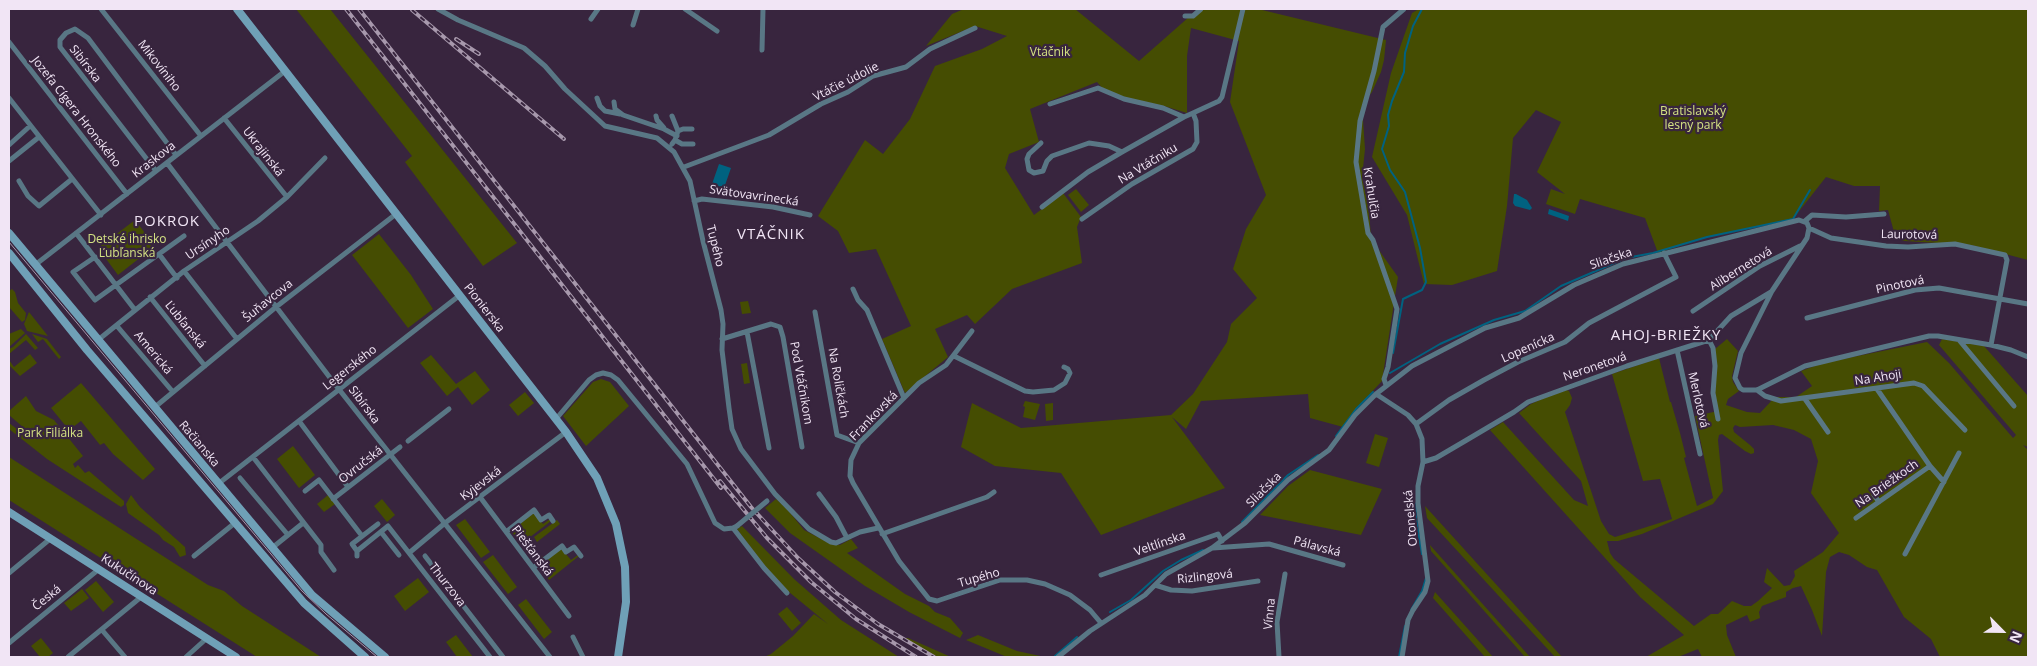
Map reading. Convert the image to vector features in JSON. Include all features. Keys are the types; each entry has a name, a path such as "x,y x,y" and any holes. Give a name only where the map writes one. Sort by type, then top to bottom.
{"main road":[{"name":"Pionierska","path":"237,9 566,432 597,478 613,515 625,567 624,623 618,657"},
{"name":"Račianska","path":"9,233 319,602 385,657"},
{"name":"Račianska","path":"9,254 87,350 304,603 365,657"},
{"name":"Kukučínova","path":"9,512 236,657"}],"street":[{"name":"Mikovíniho","path":"101,9 200,136"},
{"name":"Tupého","path":"438,9 458,20 524,48 545,66 605,126 657,138 671,148 685,170 721,310 722,339 732,429 741,450 775,494 809,529 831,542 878,528"},
{"path":"591,19 598,9"},
{"path":"633,25 638,9"},
{"path":"685,9 717,31"},
{"path":"762,50 763,9"},
{"path":"1185,16 1193,16 1200,9"},
{"name":"Na Vtáčniku","path":"1042,207 1088,172 1184,117 1219,101 1222,98 1243,9"},
{"name":"Krahulčia","path":"1386,385 1384,379 1388,367 1397,309 1373,240 1368,233 1356,162 1360,120 1374,71 1383,28 1404,9"},
{"name":"Vtáčie údolie","path":"685,170 724,152 769,135 821,104 848,92 873,76 906,67 933,47 975,28"},
{"name":"Sibírska","path":"156,171 60,47 60,40 66,33 75,29 88,38 176,155"},
{"name":"Jozefa Cígera Hronského","path":"9,42 127,194"},
{"name":"Kraskova","path":"35,266 285,71"},
{"path":"1050,104 1098,88 1134,102 1163,108 1184,117"},
{"path":"9,98 100,215"},
{"path":"597,98 600,106 605,111 664,129"},
{"path":"614,102 615,109 623,115"},
{"name":"Na Vtáčniku","path":"1082,219 1132,184 1193,148 1197,142 1197,128 1193,113"},
{"path":"656,116 664,129 682,144 693,144"},
{"path":"672,116 675,138"},
{"name":"Ukrajinská","path":"224,118 286,197"},
{"path":"9,145 30,126"},
{"path":"675,138 683,129 692,128"},
{"path":"9,161 39,138"},
{"name":"Na Vtáčniku","path":"1041,143 1029,154 1027,160 1029,170 1034,173 1043,171 1047,161 1052,156 1089,143 1109,146 1122,152"},
{"name":"Ursínyho","path":"98,340 184,272 258,221 286,197 325,158"},
{"name":"Sibírska","path":"167,163 390,455 550,657"},
{"path":"19,181 28,196 39,206 72,179"},
{"name":"Svätovavrinecká","path":"694,201 702,198 773,207 810,215"},
{"name":"Šuňavcova","path":"155,408 276,307 396,214"},
{"name":"Sliačska","path":"1058,657 1101,623 1134,603 1166,574 1212,548 1245,524 1288,480 1329,450 1355,415 1376,394 1412,366 1434,353 1485,328 1526,315 1574,285 1623,264 1799,220 1805,221 1812,215 1846,217 1884,214"},
{"path":"1805,221 1809,228 1808,235 1772,291 1741,353 1735,378 1743,390 1757,390 1805,366 1929,336 1990,345 2012,350 2028,357"},
{"name":"Laurotová","path":"1809,228 1831,238 1886,246 1908,247 1955,244 2005,255 2007,260 2000,300"},
{"path":"76,233 135,310"},
{"path":"95,257 73,272 95,300 184,236"},
{"name":"Alibernetová","path":"1693,311 1760,266 1801,246"},
{"name":"Lopenícka","path":"1416,424 1449,400 1484,380 1518,362 1566,342 1590,323 1676,277 1664,253"},
{"path":"159,254 176,278"},
{"path":"184,272 237,339"},
{"name":"Pinotová","path":"1807,318 1915,290 1939,288 2028,304"},
{"path":"853,289 858,300 867,310 904,398"},
{"path":"1718,418 1713,392 1715,366 1713,348 1709,340 1731,316 1772,291"},
{"name":"Legerského","path":"218,484 460,296"},
{"name":"Ľubľanská","path":"150,298 205,366"},
{"path":"1990,345 2000,300"},
{"name":"Na Roličkách","path":"815,312 837,435 859,443"},
{"name":"Pod Vtáčnikom","path":"722,339 771,324 780,327 802,447"},
{"name":"Americká","path":"117,326 173,392"},
{"name":"Frankovská","path":"882,534 850,476 851,460 859,443 919,383 946,365 972,331"},
{"path":"748,332 769,448"},
{"path":"1959,339 2014,406"},
{"name":"Neronetová","path":"1423,462 1436,458 1465,442 1528,402 1709,340"},
{"name":"Merlotová","path":"1677,350 1700,454"},
{"path":"954,356 1025,391 1033,392 1054,390 1065,383 1070,373 1064,367"},
{"path":"556,419 589,380 603,373 611,375 618,380 687,464 715,523 724,528 735,527 775,494"},
{"name":"Na Ahoji","path":"1757,390 1765,396 1781,401 1914,383 1923,386 1965,430"},
{"name":"Na Briežkoch","path":"1877,388 1930,466 1944,482"},
{"path":"1376,394 1408,415 1416,424"},
{"path":"1805,399 1828,432"},
{"path":"408,441 449,409"},
{"path":"299,421 348,487"},
{"name":"Otonelská","path":"1402,657 1408,620 1425,592 1428,581 1418,503 1418,486 1423,462 1422,439 1416,424"},
{"name":"Kyjevská","path":"409,553 445,523 566,432"},
{"name":"Ovručská","path":"334,499 400,447"},
{"path":"1905,554 1959,453"},
{"path":"253,458 321,545 321,552 334,570"},
{"name":"Na Briežkoch","path":"1856,518 1930,466"},
{"path":"240,478 288,535"},
{"path":"304,492 319,480 362,536"},
{"path":"882,534 987,497 994,492"},
{"path":"819,494 836,517 847,538"},
{"path":"1874,495 1879,502"},
{"name":"Piešťanská","path":"480,498 569,616"},
{"path":"506,532 534,510 541,520 549,515 553,521"},
{"path":"194,556 236,522"},
{"path":"272,548 304,523"},
{"path":"378,524 352,544 357,554 380,532 399,555"},
{"name":"Thurzova","path":"380,532 388,526 490,657"},
{"path":"735,527 764,568 787,593"},
{"name":"Tupého","path":"882,534 899,562 926,596 933,601 1000,580 1027,580 1045,584 1070,594 1090,610 1101,623"},
{"name":"Veltlínska","path":"1100,575 1218,534 1222,541"},
{"path":"9,573 50,539"},
{"name":"Pálavská","path":"1212,548 1269,544 1344,565"},
{"path":"533,568 562,546 566,552 574,547 581,556"},
{"path":"424,556 503,657"},
{"path":"423,571 432,566"},
{"name":"Česká","path":"9,643 99,569"},
{"name":"Vínna","path":"1279,657 1277,622 1285,574"},
{"name":"Rizlingová","path":"1155,585 1171,590 1187,591 1258,581"},
{"path":"68,657 141,596"},
{"path":"455,612 463,606"},
{"path":"102,630 122,656"},
{"path":"573,637 582,657"},
{"path":"186,657 206,638"}],"green space":[{"path":"296,9 330,9 517,243 483,266 405,162 412,156"},
{"name":"Vtáčnik","path":"964,9 1075,9 1139,61 1198,9 1258,9 1386,40 1381,72 1372,92 1362,105 1365,149 1362,178 1369,209 1371,239 1398,277 1382,381 1355,410 1343,427 1310,418 1308,394 1201,401 1186,429 1172,417 1225,488 1101,535 1061,473 995,466 961,447 972,403 1021,428 1171,415 1193,394 1227,342 1231,324 1257,298 1233,269 1246,229 1266,195 1230,102 1239,41 1191,28 1187,56 1187,113 1105,91 1097,82 1030,109 1039,142 1009,154 1005,168 1034,215 1063,193 1081,217 1077,227 1082,263 1012,289 975,324 967,315 935,329 948,357 905,393 882,339 911,326 876,249 849,253 838,231 818,216 865,140 883,154 910,119 935,66 982,49 1007,36 975,26 926,46 952,14"},
{"name":"Bratislavský lesný park","path":"1419,9 2028,9 2028,260 1971,245 1904,241 1894,238 1888,210 1879,211 1880,186 1854,186 1826,177 1793,219 1707,237 1658,253 1645,218 1580,199 1575,214 1546,204 1551,189 1565,194 1537,172 1561,122 1536,110 1513,138 1507,206 1497,271 1452,285 1424,284 1407,215 1372,157 1391,73 1412,13"},
{"path":"1076,189 1089,205 1081,212 1068,195"},
{"name":"Detské ihrisko Ľubľanská","path":"135,220 155,246 118,275 98,248"},
{"path":"379,234 411,275 433,309 408,328 352,255"},
{"path":"12,289 15,292 18,303 26,313 25,320 22,322 9,307 9,291"},
{"path":"748,301 751,313 742,314 740,302"},
{"path":"29,312 48,336 27,331 24,324"},
{"path":"21,329 25,333 9,347 9,334"},
{"path":"26,334 38,348 35,350 26,340 9,354 9,349"},
{"path":"32,334 47,339 61,357 59,359 43,339 38,342"},
{"path":"1727,339 1738,351 1732,376 1733,382 1739,391 1728,399 1726,405 1747,412 1760,413 1775,397 1796,397 1812,386 1801,371 1823,363 1927,342 1949,363 2013,438 2016,435 1939,345 1942,339 1984,346 2028,396 2028,447 2023,445 2028,450 2028,657 1940,657 1931,639 1904,617 1877,570 1867,567 1849,555 1839,552 1830,557 1826,572 1822,636 1801,586 1786,592 1786,597 1762,606 1759,612 1760,618 1750,622 1747,615 1726,625 1727,635 1736,657 1702,657 1698,649 1678,657 1646,657 1684,635 1640,597 1490,430 1503,422 1574,500 1588,506 1581,481 1519,413 1531,404 1564,389 1569,391 1572,398 1565,412 1601,521 1609,534 1615,537 1672,519 1660,479 1643,481 1612,374 1659,358 1680,433 1686,457 1684,458 1697,506 1713,498 1695,416 1718,411 1715,392 1715,349","holes":["1735,425 1740,427 1773,425 1794,430 1811,439 1818,461 1811,493 1839,533 1823,552 1794,571 1795,576 1790,585 1784,586 1767,568 1764,582 1772,588 1758,601 1751,606 1744,606 1732,601 1718,614 1711,614 1694,626 1614,559 1610,553 1607,541 1618,541 1642,534 1713,504 1723,491 1719,435 1722,434 1745,451 1751,454 1754,453 1754,449 1734,432 1733,428"]},
{"path":"30,354 37,363 20,376 9,365 9,360 14,367"},
{"path":"431,355 456,384 475,371 490,390 472,405 458,387 447,396 420,363"},
{"path":"747,363 750,383 744,384 741,364"},
{"path":"601,379 610,382 629,406 586,446 563,416 593,382"},
{"path":"81,383 155,469 143,480 113,454 104,443 100,445 81,421 69,430 51,408"},
{"path":"525,392 534,403 518,416 509,405"},
{"name":"Park Filiálka","path":"26,396 36,411 54,420 83,456 73,464 75,468 78,465 85,473 89,471 124,501 124,505 121,507 47,459 9,429 9,423 21,432 24,428 9,415 9,411"},
{"path":"1025,401 1040,404 1035,420 1023,417"},
{"path":"1053,403 1053,420 1046,421 1045,404"},
{"path":"1375,434 1388,438 1379,467 1366,463"},
{"path":"293,446 315,475 299,488 277,459"},
{"path":"9,457 208,585 224,591 242,606 321,657 257,657 9,500"},
{"path":"1310,470 1382,489 1361,535 1260,515 1288,486"},
{"path":"131,495 140,507 185,547 186,555 180,557 174,547 128,513 126,504"},
{"path":"328,495 335,504 324,512 317,504"},
{"path":"382,499 395,515 387,522 374,506"},
{"path":"776,499 804,530 831,544 840,545 851,539 858,548 847,553 905,594 929,606 935,612 950,618 963,633 960,638 909,612 865,586 790,533 765,508"},
{"path":"1425,506 1562,657 1555,657 1427,518"},
{"path":"534,513 543,524 550,519 551,521 521,544 511,531"},
{"path":"465,519 490,552 481,558 456,525"},
{"path":"557,520 560,524 537,542 534,537"},
{"path":"742,526 794,579 841,620 899,657 764,657 771,654 793,636 814,614 828,624 789,592 767,569 737,529"},
{"path":"531,539 535,544 528,549 536,559 541,555 544,559 537,565 523,546"},
{"path":"1430,545 1530,657 1525,657 1431,551"},
{"path":"561,548 571,560 579,556 549,580 538,566"},
{"path":"493,555 517,587 508,594 483,562"},
{"path":"418,578 429,592 405,611 394,596"},
{"path":"96,581 114,602 103,612 85,590"},
{"path":"82,589 89,598 71,611 64,603"},
{"path":"1435,592 1493,657 1485,657 1433,598"},
{"path":"526,599 552,632 544,639 518,605"},
{"path":"787,607 801,623 792,631 778,614"},
{"path":"456,635 473,657 457,657 446,642"},
{"path":"978,635 1017,651 1045,657 1007,657 966,640"},
{"path":"41,638 53,653 48,657 40,657 31,646"},
{"path":"904,638 908,638 951,657 938,657"}],"water":[{"path":"719,164 731,168 724,188 712,184"},
{"path":"1514,194 1527,200 1532,208 1530,210 1515,206 1513,203"},
{"path":"1549,209 1569,216 1568,221 1548,214"}],"waterway":[{"path":"1393,353 1403,299 1422,290 1426,282 1420,248 1405,192 1390,170 1382,149 1389,126 1388,115 1404,72 1405,53 1413,26 1422,9"},
{"path":"1390,373 1440,344 1494,320 1525,311 1561,286 1626,258 1653,253 1707,237 1793,219 1810,190"},
{"path":"1336,436 1356,409 1373,392"},
{"path":"1242,522 1288,475 1318,455"},
{"path":"1416,504 1416,518 1422,554"},
{"path":"1110,612 1131,600 1163,571 1203,550"},
{"path":"1411,610 1422,591 1426,578"},
{"path":"1399,657 1405,626"},
{"path":"1055,656 1077,637"}],"tram line":[{"path":"9,242 302,591 377,657"}],"railway":[{"path":"346,9 721,488"},
{"path":"359,9 751,507 798,558 835,592 878,624 934,657"},
{"path":"412,10 564,139"},
{"path":"456,39 479,54"},
{"path":"720,481 767,538 811,582 856,619 916,657"}],"district":[{"name":"POKROK","path":"167,222"},
{"name":"VTÁČNIK","path":"771,235"},
{"name":"AHOJ-BRIEŽKY","path":"1666,336"}]}
